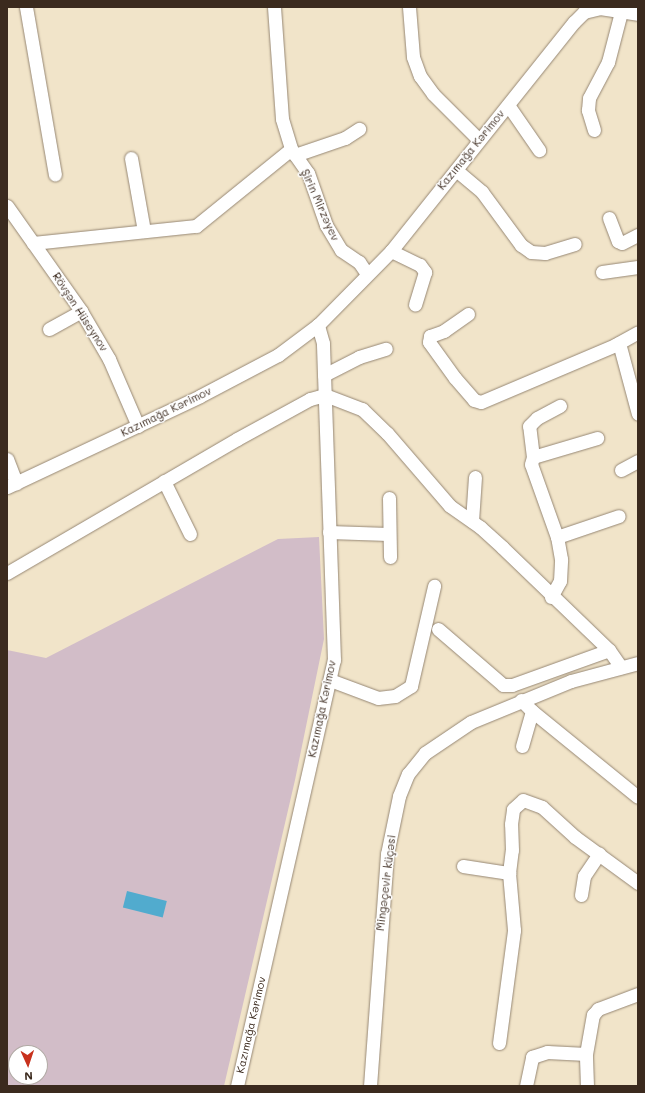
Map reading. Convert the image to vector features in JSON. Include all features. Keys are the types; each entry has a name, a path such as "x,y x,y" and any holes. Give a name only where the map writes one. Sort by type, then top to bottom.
{"street":[{"path":"26,7 55,175"},
{"name":"Şirin Mirzəyev","path":"274,7 282,119 293,152 308,173 326,225 340,250 359,262 367,274"},
{"path":"409,7 413,57 420,76 433,94 479,140"},
{"name":"Kazımağa Kərimov","path":"11,485 138,426 278,355 318,325 391,251 508,105 561,36 586,10 600,8 638,14"},
{"path":"594,130 588,110 589,98 608,62 621,12"},
{"path":"508,105 539,150"},
{"path":"33,243 196,226 205,221 293,152 345,138 359,129"},
{"path":"131,158 144,231"},
{"path":"456,170 482,192 521,245 531,252 545,253 575,244"},
{"name":"Rövşən Hüseynov","path":"7,206 81,310 109,359 138,426"},
{"path":"609,218 618,241 622,243 638,235"},
{"path":"391,251 420,265 425,272 415,305"},
{"path":"602,272 638,267"},
{"path":"49,329 81,310"},
{"path":"468,314 444,331 430,336 429,342 474,400 481,402 619,343 638,332"},
{"name":"Kazımağa Kərimov","path":"237,1086 330,680 334,640 323,343 318,325"},
{"path":"619,343 638,414"},
{"path":"324,375 359,357 386,350"},
{"path":"7,573 164,481 310,399 325,395 362,409 387,433 450,506 472,521 502,547 551,597 609,650 621,667"},
{"path":"551,597 560,581 562,570 557,537 531,464 534,457 529,426 537,418 560,406"},
{"path":"534,457 597,438"},
{"path":"7,459 11,485"},
{"path":"621,470 638,461"},
{"path":"472,521 475,477"},
{"path":"164,481 190,534"},
{"path":"390,498 388,534 390,557"},
{"path":"557,537 620,516"},
{"path":"329,532 388,534"},
{"path":"330,680 378,698 395,696 411,686 434,586"},
{"path":"438,629 503,685 512,685 609,650"},
{"name":"Mingəçevir küçəsi","path":"370,1086 383,894 399,796 408,774 424,753 471,722 521,700 571,681 638,663"},
{"path":"521,700 532,711 638,797"},
{"path":"522,746 532,711"},
{"path":"499,1043 514,930 509,873 512,850 513,809 524,800 542,807 599,854 638,883"},
{"path":"580,895 584,876 599,854"},
{"path":"463,866 509,873"},
{"path":"587,1086 586,1054 592,1015 598,1008 638,994"},
{"path":"526,1086 532,1057 547,1052 586,1054"}],"shaded area":[{"path":"319,537 324,639 295,780 224,1086 7,1086 7,650 46,658 278,539"}],"water":[{"path":"127,891 167,901 163,917 123,907"}]}
